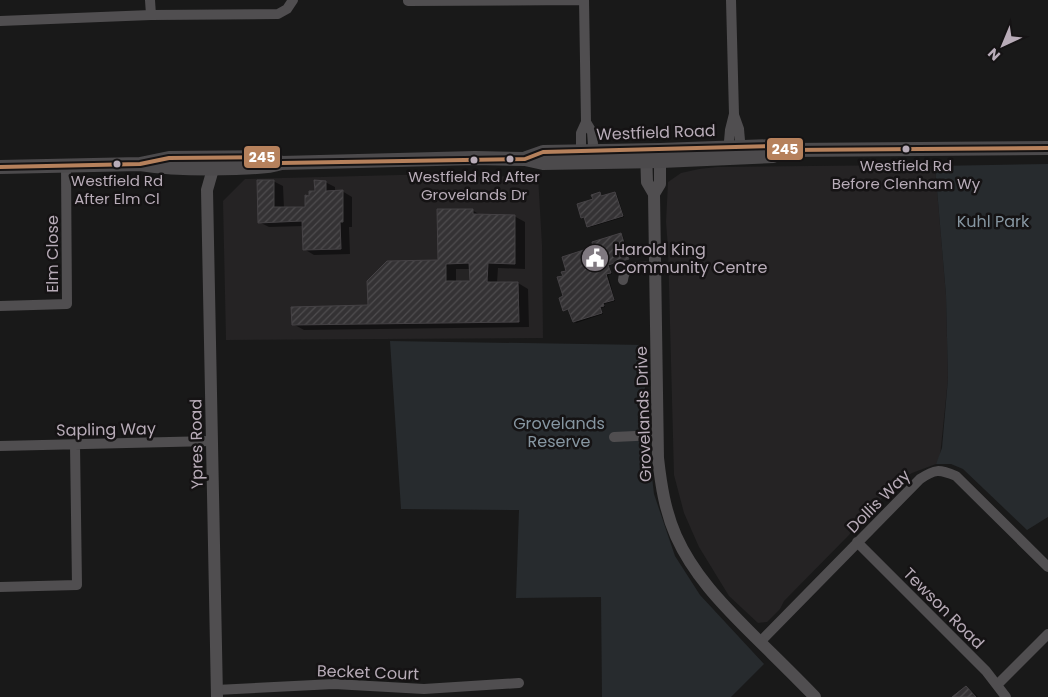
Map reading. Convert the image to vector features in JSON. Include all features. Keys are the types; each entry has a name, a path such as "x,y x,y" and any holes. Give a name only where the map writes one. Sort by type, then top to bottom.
{"main road":[{"name":"Westfield Road","path":"0,167 140,164 169,158 199,164 213,164 270,157 281,162 525,159 543,152 588,157 661,156 735,152 774,146 789,150 1048,148"}],"street":[{"path":"150,0 151,15"},
{"path":"0,21 151,15 278,14 287,9 293,0"},
{"path":"408,1 584,0 586,122 581,133 588,157"},
{"path":"731,0 735,152"},
{"name":"Grovelands Drive","path":"646,156 648,182 654,194 657,435 659,467 664,497 676,535 704,583 815,697"},
{"name":"Grovelands Drive","path":"654,194 660,184 661,156"},
{"name":"Ypres Road","path":"199,164 207,190"},
{"name":"Ypres Road","path":"213,164 207,190 217,694"},
{"name":"Elm Close","path":"0,306 67,304 66,166"},
{"path":"623,280 623,275 628,269 634,267 655,267"},
{"path":"614,437 657,435"},
{"name":"Sapling Way","path":"0,446 212,442"},
{"path":"0,587 77,585 75,445"},
{"name":"Dollis Way","path":"760,642 920,479 932,471 943,470 956,476 1048,567"},
{"name":"Tewson Road","path":"857,542 986,671 1006,697"},
{"path":"997,685 1048,634"},
{"name":"Becket Court","path":"217,694 334,684 424,689 520,683"}],"shaded area":[{"path":"935,166 946,295 948,379 940,456 936,464 903,478 864,516 849,535 784,601 780,609 767,622 758,623 729,596 699,547 684,513 674,475 666,222 668,182 681,173 717,167"},
{"path":"438,174 450,177 538,176 542,245 543,338 226,340 223,201 245,179"}],"green space":[{"name":"Kuhl Park","path":"1048,164 1048,517 1027,530 963,469 951,464 936,464 942,448 948,379 946,295 935,166"},
{"name":"Grovelands Reserve","path":"390,341 645,345 645,418 654,494 675,556 700,595 764,664 731,697 602,697 601,597 516,598 519,510 401,509"}],"building":[{"path":"257,180 274,180 274,207 305,207 305,195 309,196 309,191 315,191 314,180 326,181 326,191 343,190 343,222 340,222 341,249 303,250 302,221 258,223"},
{"path":"600,192 601,196 615,192 623,216 587,227 584,217 581,218 577,204 593,199 591,195"},
{"path":"437,209 473,209 473,214 515,215 515,264 488,263 487,282 518,282 519,322 292,325 291,307 368,305 367,281 387,261 438,260","holes":["469,263 470,281 446,281 446,264"]},
{"name":"Harold King Community Centre","path":"621,233 629,259 608,265 611,273 606,274 614,300 603,303 604,306 600,307 602,313 573,322 568,309 563,311 559,298 563,296 557,277 563,276 561,272 566,271 562,257 593,247 592,242"},
{"path":"966,686 976,697 952,697"}],"transit line":[{"name":"245","path":"0,167 140,164 169,158 270,157 281,163 525,159 543,152 774,146 789,150 1048,148"}],"place":[{"name":"Westfield Rd Before Clenham Wy","path":"906,149"},
{"name":"Westfield Rd After Grovelands Dr","path":"474,160"},
{"name":"Westfield Rd After Elm Cl","path":"117,164"},
{"name":"Harold King Community Centre","path":"595,258"}]}
